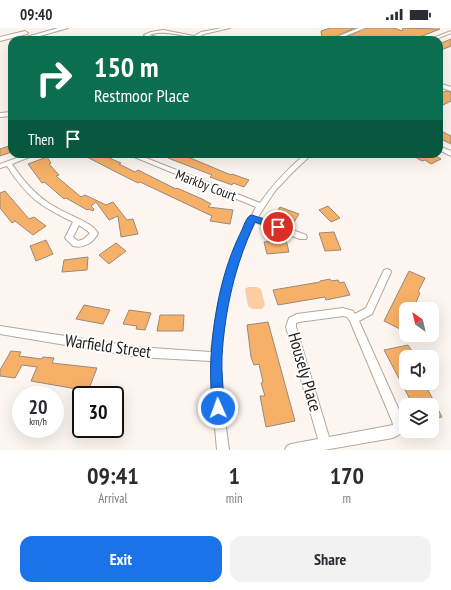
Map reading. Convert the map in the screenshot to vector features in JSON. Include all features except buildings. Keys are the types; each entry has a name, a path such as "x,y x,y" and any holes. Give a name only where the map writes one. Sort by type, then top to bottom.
{"street":[{"path":"12,36 44,28"},
{"path":"34,36 65,28"},
{"path":"198,36 208,32 228,28"},
{"path":"344,36 363,28"},
{"path":"148,36 146,34 152,30 157,30 190,36"},
{"path":"440,36 451,32"},
{"path":"0,166 22,158"},
{"name":"Markby Court","path":"140,158 260,206"},
{"path":"223,450 218,408 216,357 222,308 232,267 240,244 252,218 281,179 305,158"},
{"path":"8,163 27,188 40,201 77,222"},
{"path":"252,218 303,236"},
{"path":"291,450 394,432 399,428 398,421 354,319 369,311 387,272"},
{"name":"Housely Place","path":"325,443 291,327 292,321 297,318 343,312 350,314 354,319"},
{"name":"Warfield Street","path":"0,330 137,352 216,357"}],"shaded area":[{"path":"248,287 257,287 261,289 265,305 262,309 252,309 248,306 245,289"}],"route":[{"path":"218,408 216,357 222,308 232,267 240,244 252,218 278,227"}]}
